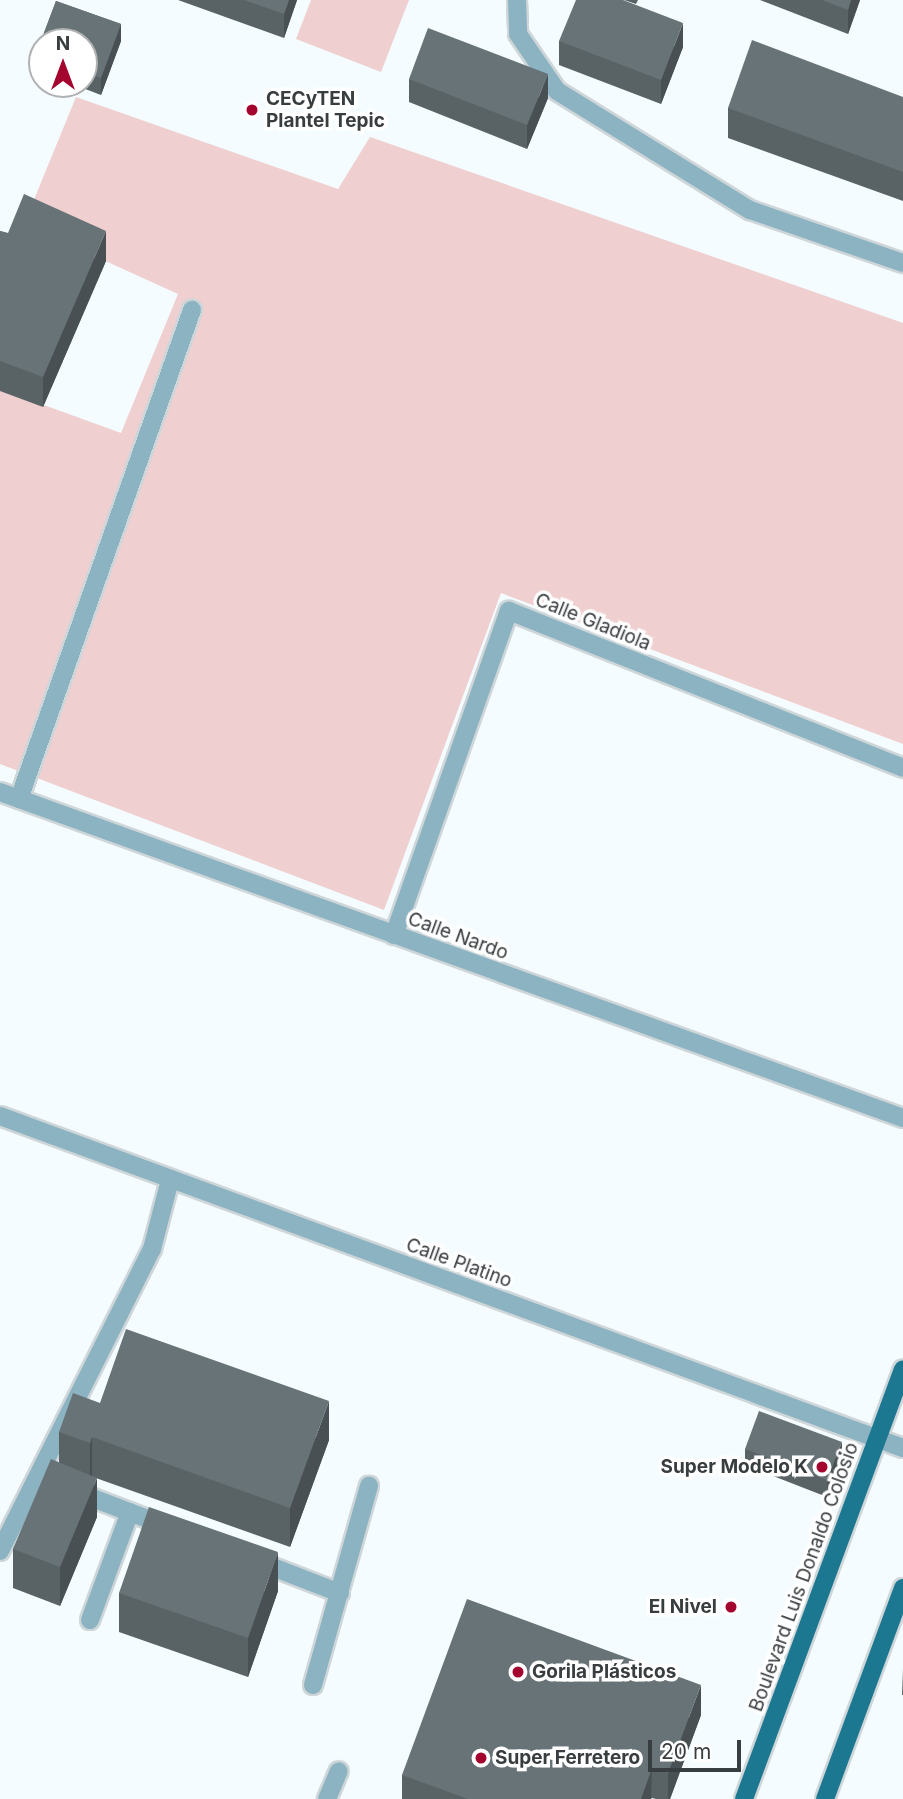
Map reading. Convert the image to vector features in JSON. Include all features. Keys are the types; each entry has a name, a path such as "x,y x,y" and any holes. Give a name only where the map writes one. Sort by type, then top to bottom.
{"main road":[{"name":"Boulevard Luis Donaldo Colosio","path":"744,1799 903,1370"},
{"path":"825,1799 903,1588"}],"street":[{"path":"517,0 518,34 557,91 750,210 903,263"},
{"path":"19,799 192,310"},
{"name":"Calle Gladiola","path":"394,935 509,611 903,768"},
{"name":"Calle Nardo","path":"0,792 903,1118"},
{"name":"Calle Platino","path":"0,1116 903,1448"},
{"path":"0,1551 35,1476 152,1249 170,1180"},
{"path":"35,1476 180,1531"},
{"path":"313,1685 369,1486"},
{"path":"90,1620 130,1512"},
{"path":"241,1555 340,1593"},
{"path":"327,1799 339,1771"}],"shaded area":[{"path":"311,0 409,0 381,72 296,39"},
{"path":"76,98 79,98 338,189 370,137 903,323 903,744 501,593 384,910 0,764 0,389 121,433 178,294 24,224"}],"building":[{"path":"244,0 289,0 284,14"},
{"path":"576,0 623,0 683,23 661,80 559,41"},
{"path":"822,0 851,0 848,10"},
{"path":"56,1 121,24 101,78 98,77 98,28 46,28"},
{"path":"428,28 548,74 527,125 409,79"},
{"path":"752,40 903,97 903,172 728,108"},
{"path":"24,194 106,231 43,377 0,361 0,231 8,233"},
{"path":"126,1329 329,1401 290,1508 92,1437 90,1443 59,1432 73,1393 100,1403"},
{"path":"759,1411 842,1442 827,1480 745,1449"},
{"path":"51,1459 97,1478 60,1567 13,1549"},
{"path":"149,1507 278,1552 248,1638 119,1593"},
{"path":"467,1599 701,1685 668,1773 652,1768 641,1799 468,1799 402,1775"}],"place":[{"name":"CECyTEN Plantel Tepic","path":"252,110"},
{"name":"Super Modelo K","path":"822,1467"},
{"name":"El Nivel","path":"731,1607"},
{"name":"Gorila Plásticos","path":"518,1672"},
{"name":"Super Ferretero","path":"481,1758"}]}
